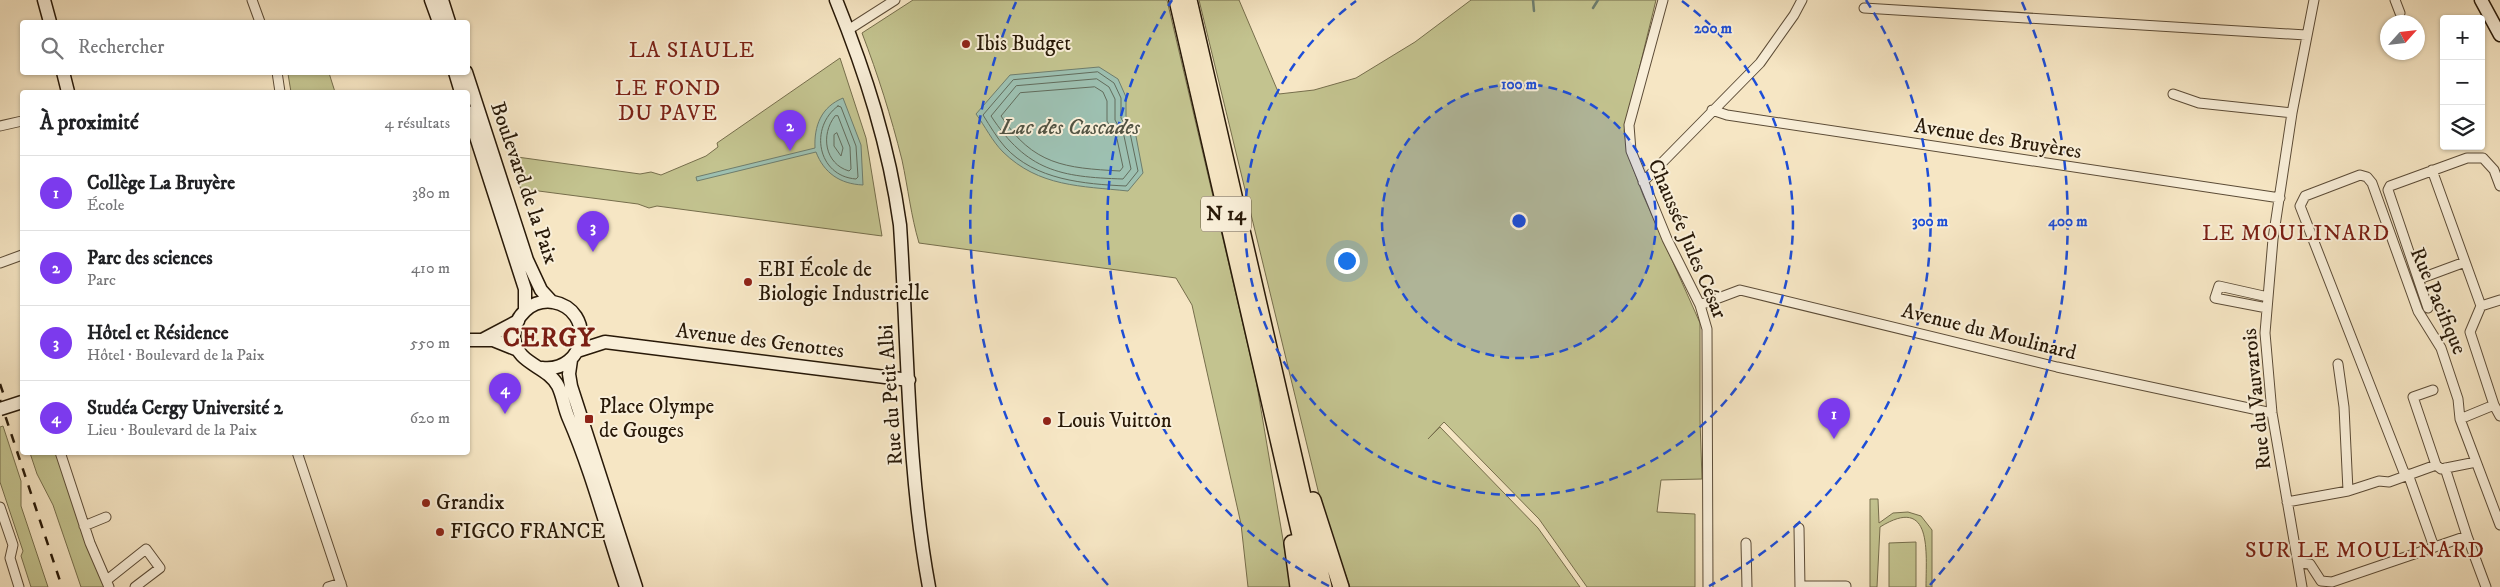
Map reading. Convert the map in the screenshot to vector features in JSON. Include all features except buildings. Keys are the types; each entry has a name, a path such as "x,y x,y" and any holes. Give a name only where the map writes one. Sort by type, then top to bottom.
{"highway":[{"name":"N 14","path":"1177,0 1282,430 1324,587"},
{"name":"N 14","path":"1189,0 1282,430 1312,587"},
{"path":"1282,430 1279,472 1298,587"},
{"path":"1282,430 1302,468 1341,587"}],"main road":[{"path":"44,0 49,20"},
{"path":"431,0 438,20"},
{"path":"442,0 448,20"},
{"name":"Rue du Petit Albi","path":"836,0 873,96 897,202 920,521 929,587"},
{"path":"2481,0 2500,35"},
{"path":"64,75 68,90"},
{"name":"Boulevard de la Paix","path":"456,75 460,90"},
{"name":"Boulevard de la Paix","path":"467,75 527,260 541,290 552,302"},
{"name":"Boulevard de la Paix","path":"470,118 524,286 521,316"},
{"path":"484,339 540,303 552,302 570,310 580,326 581,336 569,374 571,386 636,587"},
{"path":"521,316 514,338 518,350 528,362 542,368 557,368 574,356"},
{"name":"Avenue des Genottes","path":"580,326 605,342 909,380"},
{"path":"470,340 484,339 500,342 518,350"},
{"name":"Avenue des Genottes","path":"574,356 605,342"},
{"path":"542,368 557,385 576,432 626,587"},
{"path":"0,409 20,403"}],"street":[{"path":"252,0 259,20"},
{"path":"848,30 895,0"},
{"name":"Chaussée Jules César","path":"1663,0 1629,125 1631,151 1667,239 1700,305 1707,329 1708,587"},
{"path":"1643,182 1760,63 1794,15 1802,0"},
{"name":"Rue du Vauvarois","path":"2302,587 2272,413 2265,333 2273,239 2292,113 2314,0"},
{"path":"2395,0 2400,12"},
{"path":"1864,8 2306,36"},
{"path":"277,75 280,90"},
{"path":"2173,94 2199,103 2292,113"},
{"name":"Avenue des Bruyères","path":"1712,110 1727,115 2280,198"},
{"path":"0,126 20,121"},
{"path":"2428,308 2388,190 2390,186 2467,158 2483,158 2494,170 2500,186"},
{"path":"2432,170 2481,306 2470,332 2494,405 2500,416"},
{"name":"Rue Pacifique","path":"2406,475 2300,206 2305,196 2360,175 2367,177 2372,183 2418,311 2441,348 2458,399 2460,418 2500,526"},
{"path":"0,263 20,256"},
{"path":"2418,280 2465,262"},
{"path":"2267,308 2216,298 2219,286 2268,297"},
{"name":"Avenue du Moulinard","path":"1700,305 1740,290 2057,367 2272,413"},
{"path":"2481,306 2500,300"},
{"path":"2338,364 2344,407 2348,491"},
{"path":"2433,390 2412,397 2486,587"},
{"path":"2460,418 2494,405"},
{"path":"61,455 84,526 108,584 146,549 160,568 135,587"},
{"path":"298,455 342,585 328,587"},
{"path":"2287,502 2348,491 2378,481 2389,482 2406,475 2440,466 2476,462"},
{"path":"2406,475 2434,547"},
{"path":"0,507 13,545 10,558 20,587"},
{"path":"84,526 106,517"},
{"path":"1799,528 1800,586 1846,586"},
{"path":"2299,563 2310,564 2320,581 2332,582 2467,536"},
{"path":"1746,542 1747,587"}],"green space":[{"path":"913,0 1167,0 1256,380 1291,587 1248,587 1241,524 1192,305 1176,278 919,243 898,144 862,33"},
{"path":"1199,0 1239,0 1279,94 1314,90 1356,78 1415,42 1471,0 1656,0 1624,131 1629,157 1643,195 1700,323 1702,479 1661,480 1657,512 1695,514 1695,587 1587,587 1539,519 1444,422 1428,439 1440,427 1538,528 1580,587 1350,587 1323,511"},
{"path":"840,58 866,138 882,236 657,206 649,208 638,204 531,190 524,199 510,156 640,174 651,172 661,175 706,156 718,147 717,143"},
{"path":"288,75 330,75 334,90 291,90"},
{"path":"3,426 21,481 21,506 48,587 31,587 21,556 23,551 0,482 0,427"},
{"path":"31,455 57,455 105,587 81,587 53,505 37,474"},
{"path":"1870,499 1878,499 1879,523 1893,513 1908,512 1921,516 1932,530 1932,587 1926,587 1926,559 1923,532 1918,523 1910,518 1897,519 1880,527 1877,587 1870,587"},
{"path":"1916,542 1916,587 1889,587 1889,543"}],"water":[{"name":"Lac des Cascades","path":"1099,67 1118,79 1126,97 1126,118 1135,131 1143,173 1128,191 1061,183 1031,172 1017,164 1003,152 976,114 1010,75"},
{"path":"843,98 861,145 863,185 840,180 834,176 823,166 816,152 697,181 696,177 815,148 816,132 820,118 829,107"}],"waterway":[{"path":"1533,0 1534,11"},
{"path":"1593,8 1598,0"}],"railway":[{"path":"0,384 8,407"},
{"path":"0,400 62,587"}],"place":[{"name":"Ibis Budget","path":"966,44"},
{"name":"Parc des sciences","path":"790,151"},
{"name":"Hôtel et Résidence","path":"593,252"},
{"name":"EBI École de Biologie Industrielle","path":"748,282"},
{"name":"Studéa Cergy Université 2","path":"505,414"},
{"name":"Place Olympe de Gouges","path":"589,419"},
{"name":"Louis Vuitton","path":"1047,421"},
{"name":"Collège La Bruyère","path":"1834,439"},
{"name":"Grandix","path":"426,503"},
{"name":"FIGCO FRANCE","path":"440,532"}],"district":[{"name":"LA SIAULE","path":"692,50"},
{"name":"LE FOND DU PAVE","path":"668,100"},
{"name":"LE MOULINARD","path":"2296,233"},
{"name":"CERGY","path":"549,338"},
{"name":"SUR LE MOULINARD","path":"2365,550"}]}
